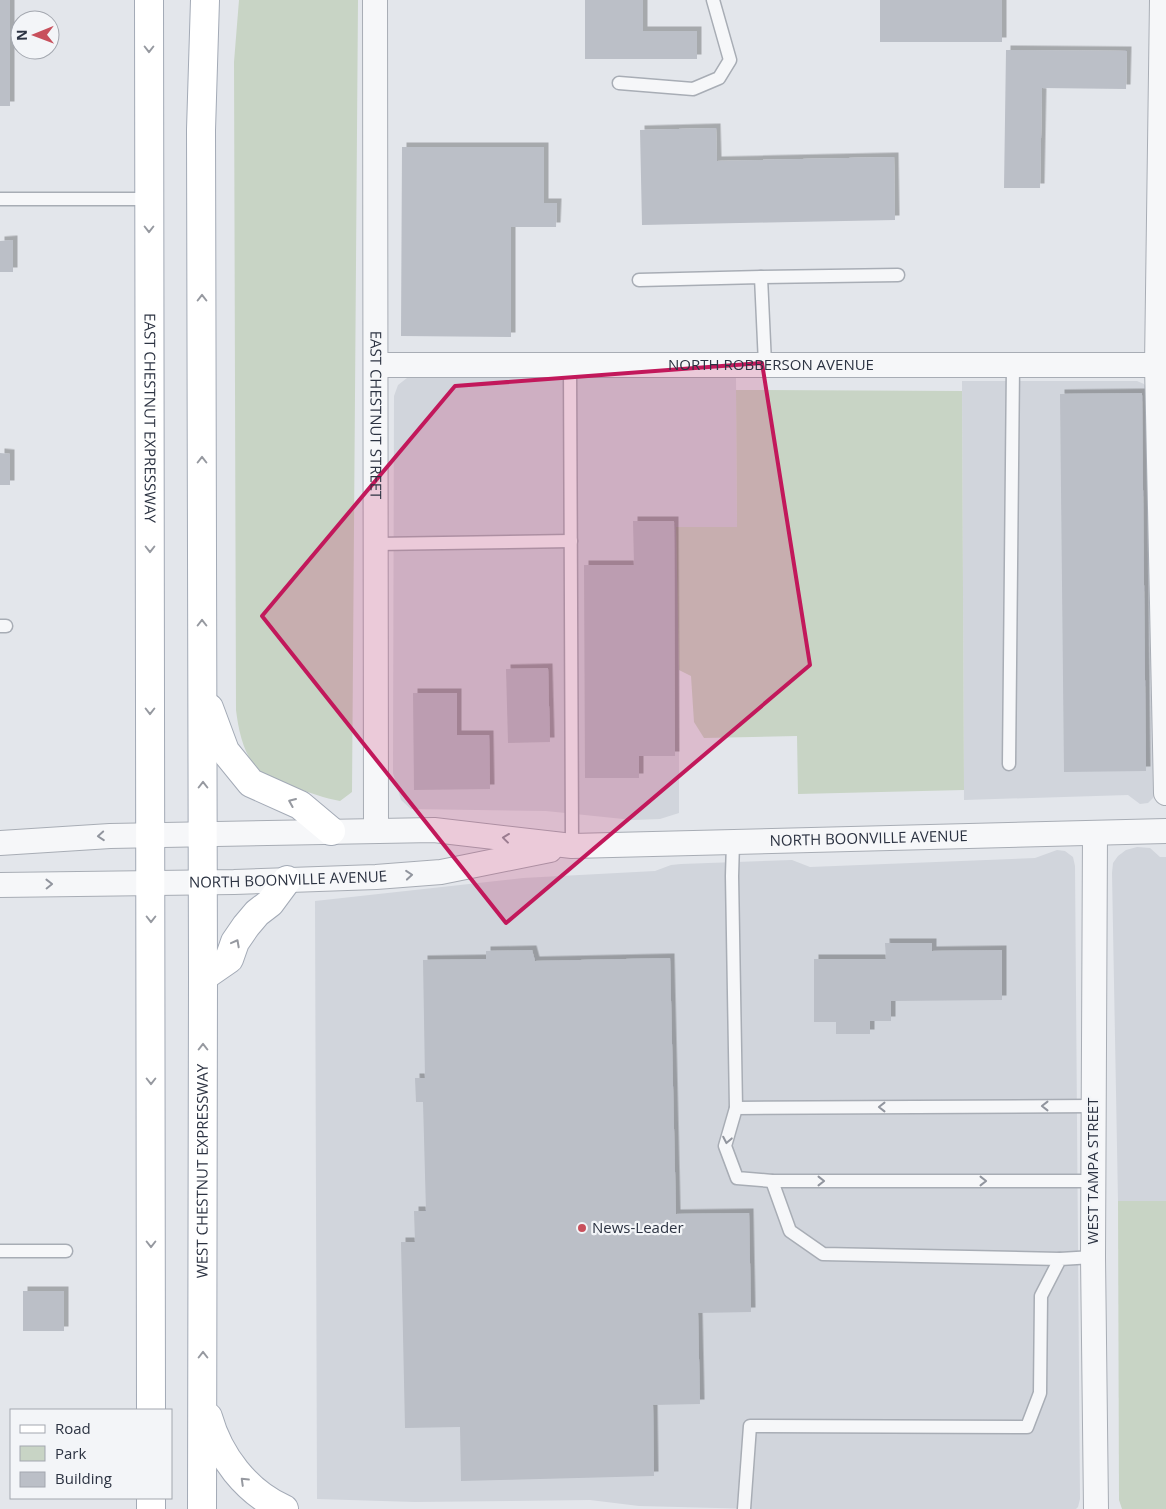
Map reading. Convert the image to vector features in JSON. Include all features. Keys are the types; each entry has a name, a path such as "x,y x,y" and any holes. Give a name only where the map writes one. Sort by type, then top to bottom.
{"main road":[{"name":"EAST CHESTNUT EXPRESSWAY","path":"149,0 150,835"},
{"path":"203,834 201,130 205,0"},
{"path":"202,690 225,752 251,783 300,805 331,831"},
{"name":"WEST CHESTNUT EXPRESSWAY","path":"202,1509 203,834"},
{"path":"150,835 151,1409"},
{"path":"203,977 229,959 235,942 246,926 257,913 270,903 287,880"},
{"path":"203,1397 216,1440 228,1461 239,1476 256,1492 284,1509"}],"street":[{"name":"EAST CHESTNUT STREET","path":"374,0 376,830"},
{"path":"1162,0 1162,365 1166,793"},
{"name":"NORTH ROBBERSON AVENUE","path":"376,366 765,364 1162,365"},
{"name":"NORTH BOONVILLE AVENUE","path":"0,843 110,836 376,830 434,830 572,846 1166,831"},
{"name":"WEST TAMPA STREET","path":"1095,833 1093,1257 1096,1509"},
{"name":"NORTH BOONVILLE AVENUE","path":"0,885 376,877 441,872 572,846"}],"lane":[{"path":"619,83 693,89 719,78 730,60 712,0"},
{"path":"0,199 148,199"},
{"path":"639,280 898,275"},
{"path":"761,277 765,364"},
{"path":"570,365 572,846"},
{"path":"1009,764 1013,365"},
{"path":"376,544 571,541"},
{"path":"733,842 736,1108 725,1146 737,1178 772,1181 1093,1181"},
{"path":"736,1108 1094,1106"},
{"path":"772,1181 790,1231 823,1254 1060,1259 1093,1257"},
{"path":"0,1251 66,1251"},
{"path":"744,1509 750,1426 1027,1427 1040,1393 1041,1296 1060,1259"}],"highlighted area":[{"path":"762,363 810,665 506,923 262,616 455,386"}],"shaded area":[{"path":"425,375 736,378 737,527 676,527 679,813 660,819 633,820 546,811 411,809 401,800 393,773 394,396 398,385 407,378"},
{"path":"962,381 1137,381 1144,384 1147,389 1156,790 1153,798 1148,803 1140,804 1128,795 964,800"},
{"path":"1137,847 1150,848 1160,857 1166,857 1166,1201 1118,1201 1112,873 1113,863 1118,856 1126,850"},
{"path":"1057,850 1065,851 1073,857 1075,866 1080,1499 1076,1509 757,1509 639,1506 590,1500 415,1502 317,1499 315,901 523,878 655,871 671,865 681,864 792,860 810,867 1035,858"}],"green space":[{"path":"239,0 358,0 352,792 340,801 276,782 262,773 249,758 245,749 239,730 236,710 234,62"},
{"path":"736,390 962,391 964,790 798,794 797,736 704,738 694,722 691,676 679,670 676,527 737,527"},
{"path":"1118,1201 1166,1201 1166,1509 1122,1509 1119,1500"}],"building":[{"path":"0,0 10,0 10,106 0,106"},
{"path":"585,0 643,0 643,31 697,31 697,59 585,59"},
{"path":"880,0 1002,0 1002,42 880,42"},
{"path":"1006,50 1127,51 1126,89 1042,88 1040,188 1004,188"},
{"path":"716,128 717,161 894,157 895,220 642,225 640,130"},
{"path":"402,147 544,147 544,203 557,203 556,227 511,227 511,337 401,336"},
{"path":"13,240 13,272 0,272 0,241"},
{"path":"1142,393 1146,771 1064,772 1060,394"},
{"path":"0,453 10,454 10,485 0,485"},
{"path":"633,521 674,521 675,756 639,756 639,778 585,778 584,565 634,565"},
{"path":"548,668 550,742 508,743 506,669"},
{"path":"413,693 457,693 457,735 489,735 490,789 414,790"},
{"path":"885,943 932,943 932,951 1002,950 1002,1000 891,1001 891,1021 870,1021 870,1034 836,1034 836,1022 814,1022 814,959 886,959"},
{"name":"News-Leader","path":"532,950 535,961 670,958 676,1214 749,1213 751,1312 698,1313 700,1404 653,1405 654,1476 461,1481 460,1427 405,1428 401,1242 415,1242 414,1211 426,1211 423,1102 416,1102 415,1078 425,1078 423,960 486,959 486,951"},
{"path":"23,1291 64,1291 64,1331 23,1331"}],"place":[{"name":"News-Leader","path":"582,1228"}]}
